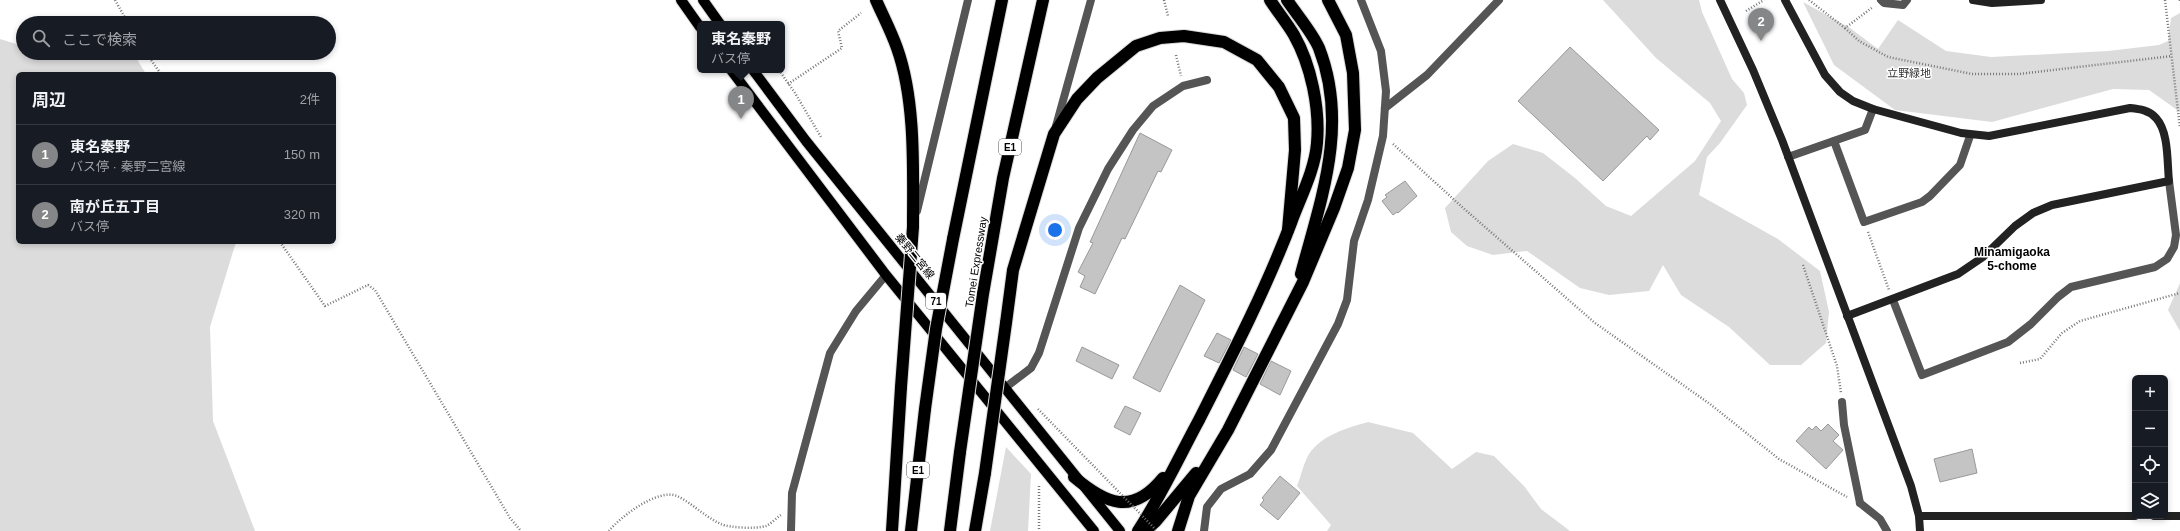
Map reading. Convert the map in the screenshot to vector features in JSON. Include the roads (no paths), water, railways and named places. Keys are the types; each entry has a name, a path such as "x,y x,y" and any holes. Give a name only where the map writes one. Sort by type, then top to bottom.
{"highway":[{"path":"876,0 897,48 906,83 913,159 913,227 892,531"},
{"name":"E1","path":"911,531 936,329 1002,0"},
{"name":"Tomei Expressway","path":"950,531 983,294 1003,178 1043,0"},
{"path":"1138,531 1151,511 1181,455 1242,336 1268,280 1308,178 1317,143 1316,106 1308,70 1294,35 1270,0"},
{"path":"1287,0 1318,47 1330,87 1333,125 1327,177 1290,310"},
{"path":"1178,531 1189,496 1228,430 1290,310 1334,208 1348,168 1355,130 1353,73 1346,35 1328,0"},
{"path":"975,531 985,473 1014,270 1054,134 1077,99 1096,78 1136,46 1160,38 1184,36 1224,42 1257,60 1279,87 1294,118 1295,150 1288,230"},
{"path":"1145,531 1167,508 1209,457 1228,430"},
{"path":"1074,477 1093,493 1104,499 1119,502 1136,500 1152,491 1181,455"}],"main road":[{"path":"681,0 697,23"},
{"path":"703,0 718,21"},
{"name":"71","path":"733,73 886,275 1094,531"},
{"name":"秦野二宮線","path":"755,73 806,141 1006,387 1074,477 1120,531"}],"street":[{"path":"913,227 968,0"},
{"path":"1054,134 1092,0"},
{"path":"1204,531 1207,507 1221,489 1250,474 1271,450 1338,324 1347,300 1354,241 1368,200 1383,136 1386,91 1381,51 1361,0"},
{"path":"1385,108 1427,75 1499,0"},
{"path":"1720,0 1753,70 1788,157 1906,472 1920,516 1920,531"},
{"path":"1785,0 1825,75 1840,92 1853,101 1873,109 1970,136 1989,136 2130,108 2144,110 2156,118 2164,133 2176,235 2174,248 2167,259 2155,267 2071,287 2058,297 2031,324 2008,342 1922,375 1892,300"},
{"path":"1881,0 1884,3 1903,5 1907,0"},
{"path":"1973,0 1992,4 2041,0"},
{"path":"1006,387 1031,368 1039,353 1079,228 1108,169 1134,130 1153,106 1183,86 1207,80"},
{"path":"1788,157 1865,130 1873,109"},
{"path":"1834,141 1864,222 1922,202 1930,196 1960,165 1970,136"},
{"path":"1847,316 1958,274 1983,257 2015,226 2033,213 2052,204 2169,181"},
{"path":"791,531 792,493 830,353 856,311 886,275"},
{"path":"1842,402 1844,425 1860,503 1880,519 1887,531"},
{"path":"1920,516 2132,516"},
{"path":"2168,516 2180,516"}],"place":[{"name":"南が丘五丁目","path":"1761,41"},
{"name":"東名秦野","path":"741,119"}],"district":[{"name":"Minamigaoka 5-chome","path":"2012,259"}],"park label":[{"name":"立野緑地","path":"1909,73"}]}
